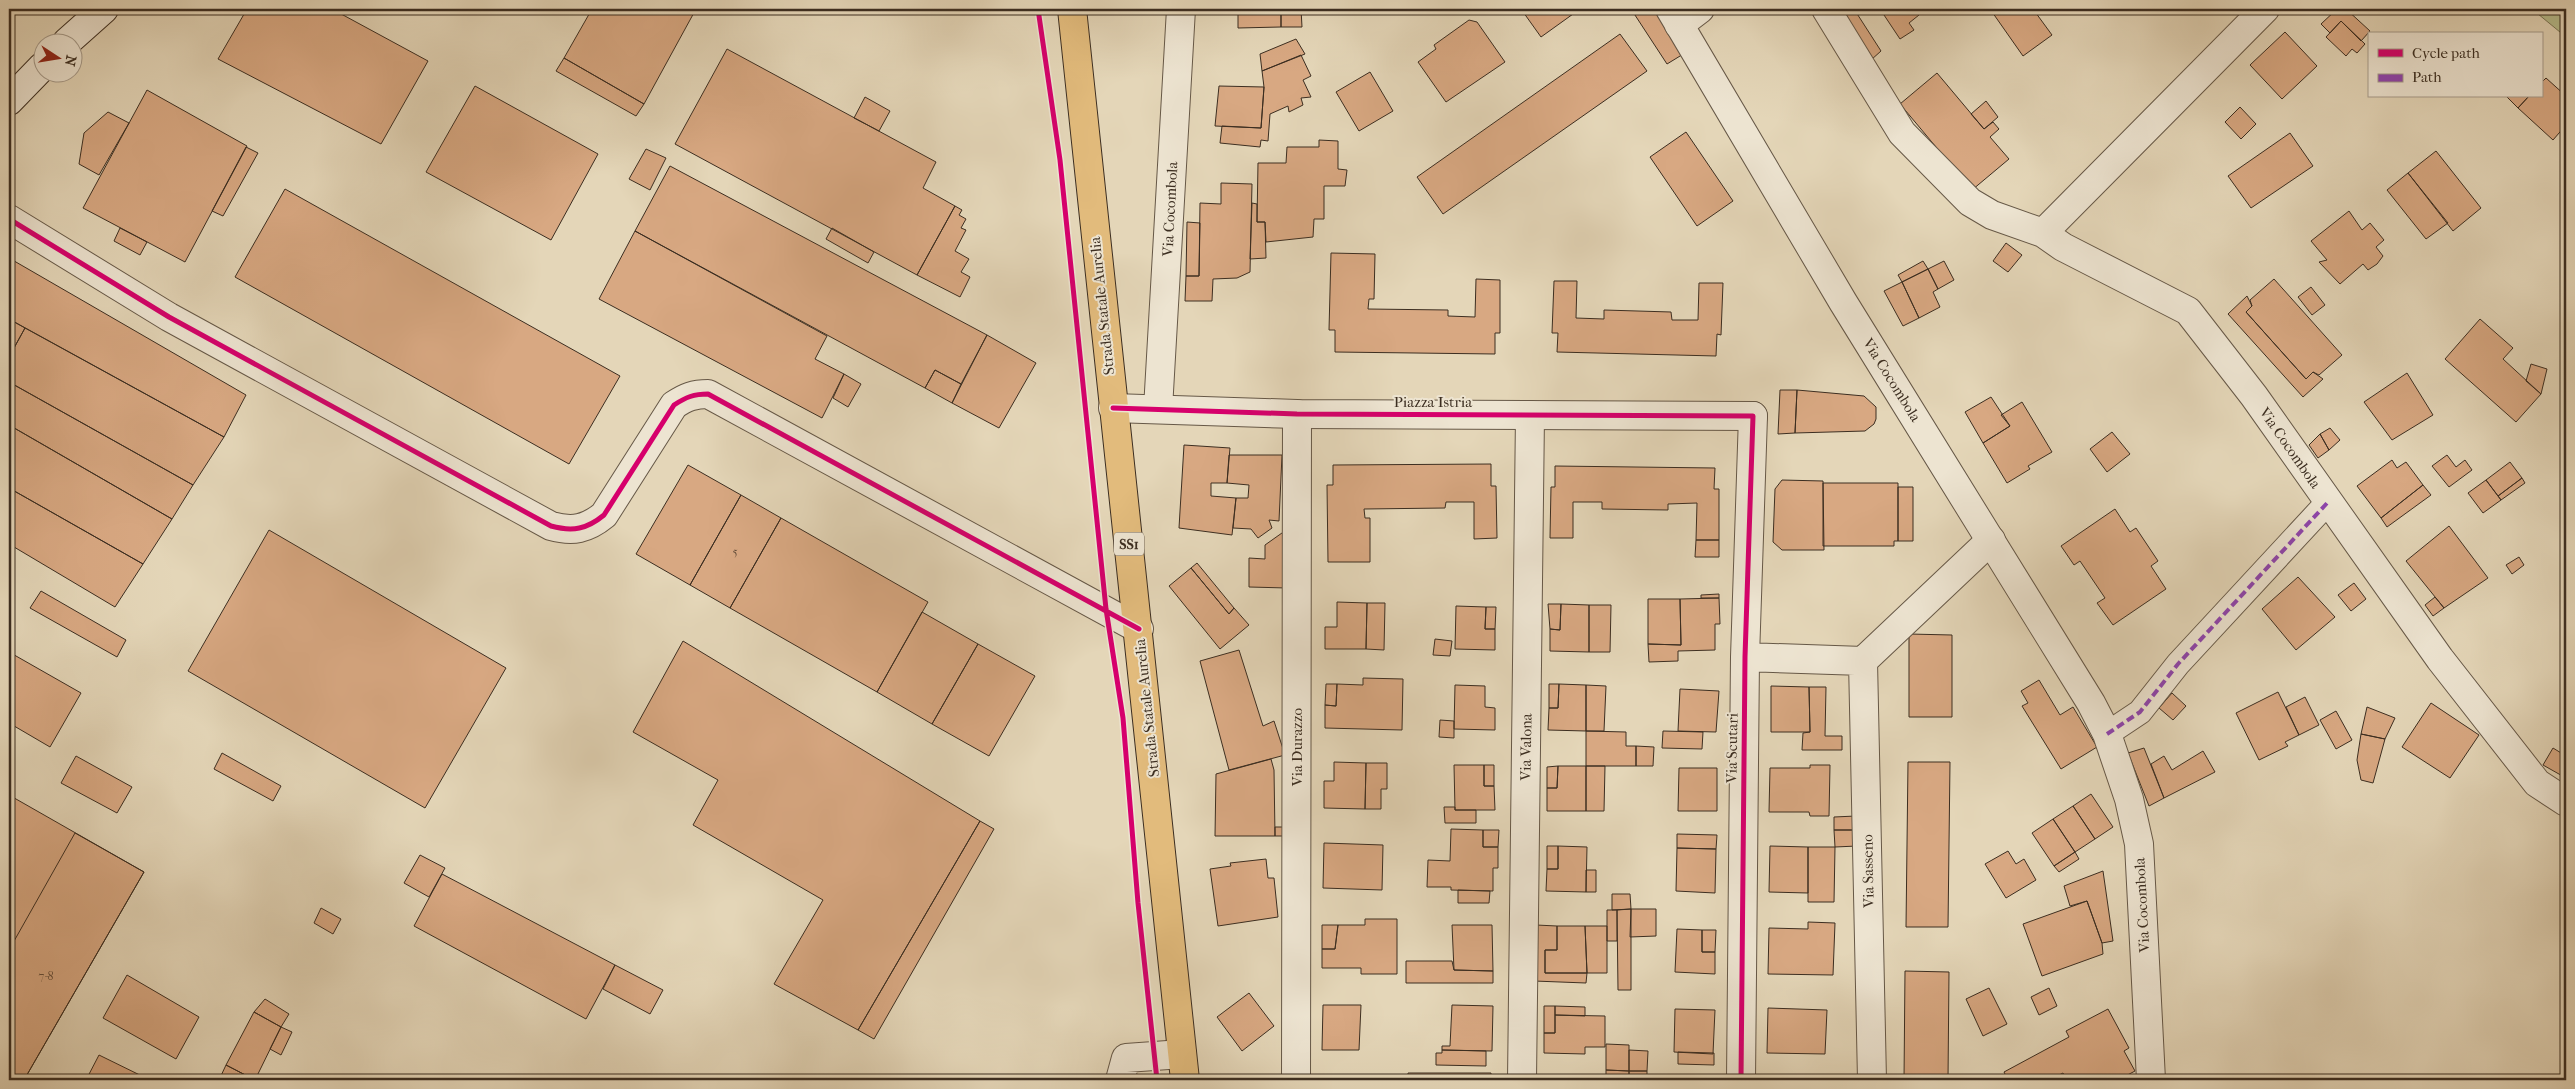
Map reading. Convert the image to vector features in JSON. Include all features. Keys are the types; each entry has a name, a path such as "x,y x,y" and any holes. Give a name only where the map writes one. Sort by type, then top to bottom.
{"main road":[{"name":"Strada Statale Aurelia","path":"1072,9 1184,1067"}],"street":[{"path":"78,32 104,9"},
{"name":"Via Cocombola","path":"1158,409 1181,9"},
{"name":"Via Cocombola","path":"1700,9 1674,17 1843,302 2091,703 2107,734 2129,799 2139,844 2151,1080"},
{"name":"Via Cocombola","path":"1826,9 1902,133 1970,202 1992,215 2043,233 2063,247 2188,311 2254,396 2440,659 2537,783 2566,802"},
{"path":"2043,233 2265,9"},
{"path":"9,101 32,77"},
{"path":"9,219 169,317 552,526 565,530 579,529 604,514 674,405 684,398 696,394 708,394 1139,629"},
{"name":"Piazza Istria","path":"1113,408 1298,414 1753,416"},
{"name":"Via Durazzo","path":"1296,1080 1298,414"},
{"name":"Via Valona","path":"1522,1080 1530,415"},
{"name":"Via Scutari","path":"1741,1080 1746,658 1753,416"},
{"name":"Via Cocombola","path":"2107,734 2140,712 2178,664 2328,501"},
{"path":"1746,658 1863,661 1991,540"},
{"name":"Via Sasseno","path":"1863,661 1872,1080"},
{"path":"1120,1080 1126,1058 1184,1067"}],"green space":[{"path":"2532,9 2566,9 2566,37"}],"building":[{"path":"247,9 332,9 428,61 381,144 218,59"},
{"path":"592,9 696,9 644,104 564,58"},
{"path":"1238,9 1281,9 1281,27 1238,28"},
{"path":"1281,9 1301,9 1302,27 1281,27"},
{"path":"1521,9 1580,9 1541,37"},
{"path":"1631,9 1657,9 1685,53 1667,64"},
{"path":"1849,9 1854,9 1881,51 1871,60 1839,16"},
{"path":"1880,9 1913,9 1919,15 1909,23 1914,30 1900,39"},
{"path":"1990,9 2033,9 2052,35 2023,56"},
{"path":"2337,9 2346,9 2370,31 2361,41 2341,21 2330,33 2321,24"},
{"path":"1469,20 1477,22 1505,62 1446,102 1418,62 1436,49 1434,45"},
{"path":"2341,21 2365,44 2357,53 2352,49 2346,56 2326,37"},
{"path":"2285,32 2317,66 2282,99 2250,65"},
{"path":"1620,34 1647,71 1443,214 1417,177"},
{"path":"1296,39 1305,54 1262,71 1260,54"},
{"path":"727,49 936,162 923,188 955,206 917,275 675,144"},
{"path":"1301,55 1311,76 1303,80 1311,97 1301,98 1303,105 1289,112 1288,106 1270,114 1268,141 1261,140 1260,147 1220,143 1222,126 1261,128 1264,87 1262,71"},
{"path":"564,58 644,104 636,116 556,71"},
{"path":"1370,72 1393,111 1359,131 1336,92"},
{"path":"1937,73 1984,129 1993,122 1999,129 1990,137 2009,159 1972,190 1900,104"},
{"path":"2546,78 2566,96 2566,125 2553,140 2518,108 2527,98 2542,98 2542,82"},
{"path":"475,86 598,154 551,240 426,172"},
{"path":"1219,86 1264,87 1261,128 1215,126"},
{"path":"147,90 247,146 185,262 83,208"},
{"path":"865,97 890,111 879,131 854,118"},
{"path":"2508,98 2527,98 2518,108"},
{"path":"1986,101 1998,117 1984,129 1971,114"},
{"path":"2240,107 2256,124 2241,139 2225,122"},
{"path":"108,112 129,123 99,175 79,164 84,133"},
{"path":"1686,132 1733,201 1697,226 1650,157"},
{"path":"2290,133 2313,166 2251,208 2228,176"},
{"path":"1319,140 1338,141 1338,169 1347,170 1345,186 1324,186 1324,219 1314,219 1313,237 1266,242 1265,222 1257,222 1258,163 1286,163 1287,147 1319,147"},
{"path":"246,147 258,153 223,216 212,211"},
{"path":"646,149 666,158 650,190 629,179"},
{"path":"2436,151 2481,208 2453,231 2408,173"},
{"path":"670,166 987,335 961,384 935,370 925,388 635,231"},
{"path":"2408,173 2448,223 2426,239 2387,190"},
{"path":"1221,183 1252,184 1250,272 1237,278 1213,279 1212,301 1185,301 1186,276 1199,276 1200,203 1221,204"},
{"path":"285,189 620,376 569,464 235,277"},
{"path":"1252,203 1257,204 1257,222 1265,222 1266,258 1250,259"},
{"path":"955,206 962,210 959,215 966,219 961,228 966,230 955,251 969,259 961,272 970,277 960,297 917,275"},
{"path":"2349,211 2362,230 2370,223 2384,240 2376,247 2383,256 2377,264 2368,270 2363,264 2340,284 2319,262 2327,260 2311,241"},
{"path":"1187,222 1200,223 1199,276 1186,276"},
{"path":"120,228 147,242 140,255 114,241"},
{"path":"832,228 874,252 868,263 826,239"},
{"path":"635,231 827,336 815,359 844,374 822,418 599,299"},
{"path":"2006,243 2022,255 2008,272 1993,261"},
{"path":"1331,253 1375,254 1374,299 1369,299 1368,309 1448,310 1448,316 1475,317 1476,279 1500,280 1500,333 1495,333 1495,354 1335,352 1335,330 1329,330"},
{"path":"9,258 246,395 224,437 9,319"},
{"path":"1923,261 1928,269 1902,282 1898,275"},
{"path":"1944,261 1954,280 1938,289 1928,269"},
{"path":"1928,269 1938,289 1933,292 1940,307 1919,318 1902,282"},
{"path":"2274,279 2342,355 2319,375 2313,372 2306,379 2246,312 2252,306 2250,300"},
{"path":"1554,281 1577,281 1576,318 1604,319 1604,310 1671,312 1672,320 1698,320 1699,283 1723,283 1721,335 1717,334 1716,356 1557,352 1558,333 1552,333"},
{"path":"1902,282 1919,318 1903,326 1884,291"},
{"path":"2311,287 2325,305 2312,315 2298,297"},
{"path":"2247,296 2252,306 2246,312 2306,379 2313,372 2323,379 2303,397 2228,314"},
{"path":"9,319 25,328 9,357"},
{"path":"2480,319 2513,348 2503,359 2541,394 2516,422 2445,359"},
{"path":"25,328 224,437 193,485 9,382 9,357"},
{"path":"987,335 1036,363 999,428 952,403"},
{"path":"2531,364 2547,369 2541,394 2526,381"},
{"path":"935,370 961,384 952,403 925,388"},
{"path":"2407,373 2433,415 2392,440 2364,402"},
{"path":"844,374 861,384 848,407 833,398"},
{"path":"9,382 193,485 172,519 9,425"},
{"path":"1780,390 1797,390 1795,433 1778,434"},
{"path":"1797,390 1864,396 1876,407 1874,424 1865,431 1795,433"},
{"path":"1991,397 2010,426 1983,443 1965,412"},
{"path":"2022,402 2052,452 2028,466 2030,469 2007,483 1983,443 2010,426 2001,415"},
{"path":"9,425 172,519 143,564 9,488"},
{"path":"2330,428 2340,440 2329,450 2320,434"},
{"path":"2112,432 2130,454 2107,472 2090,449"},
{"path":"2320,434 2329,450 2318,458 2309,445"},
{"path":"1184,445 1230,448 1227,483 1211,483 1211,496 1236,498 1232,535 1179,528"},
{"path":"1229,455 1282,455 1279,521 1269,520 1272,528 1258,538 1251,529 1233,528 1236,498 1248,498 1249,485 1227,483"},
{"path":"2447,455 2456,467 2465,460 2472,470 2449,487 2432,466"},
{"path":"2392,460 2397,468 2406,462 2423,485 2381,518 2357,486"},
{"path":"2510,462 2522,478 2498,496 2486,480"},
{"path":"1491,464 1491,486 1496,486 1497,538 1474,539 1474,502 1446,502 1445,508 1364,509 1365,518 1370,518 1370,562 1328,562 1327,485 1333,485 1333,465"},
{"path":"688,465 741,495 690,585 636,554"},
{"path":"1555,466 1715,468 1714,489 1719,489 1719,540 1696,540 1697,503 1668,504 1668,510 1602,509 1602,502 1573,502 1573,538 1550,538 1551,487 1555,487"},
{"path":"2522,478 2525,483 2501,500 2498,496"},
{"path":"1782,480 1823,481 1824,550 1782,550 1773,542 1775,489"},
{"path":"2486,480 2501,500 2483,513 2468,493"},
{"path":"1823,483 1898,483 1898,541 1894,541 1894,546 1823,546"},
{"path":"2423,485 2431,495 2387,527 2381,518"},
{"path":"1898,487 1913,487 1913,541 1898,541"},
{"path":"9,488 143,564 115,607 9,544"},
{"path":"741,495 781,518 730,608 690,585"},
{"path":"2115,509 2130,532 2136,528 2158,561 2151,566 2166,589 2113,625 2097,603 2105,598 2080,561 2074,565 2061,546"},
{"path":"781,518 928,602 877,692 730,608"},
{"path":"2449,526 2488,578 2444,608 2406,561"},
{"path":"1289,528 1287,588 1249,587 1249,558 1265,559 1265,545"},
{"path":"269,530 506,668 425,808 188,671"},
{"path":"1696,540 1719,540 1719,557 1695,557"},
{"path":"2519,557 2524,565 2512,574 2506,565"},
{"path":"1197,563 1234,608 1229,614 1191,568"},
{"path":"1191,568 1229,614 1234,608 1249,625 1220,649 1169,586"},
{"path":"2298,577 2335,617 2296,650 2262,609"},
{"path":"2354,583 2366,599 2351,611 2338,595"},
{"path":"41,591 126,640 117,657 30,608"},
{"path":"1719,594 1719,598 1701,598 1701,595"},
{"path":"2435,597 2444,608 2433,616 2425,605"},
{"path":"1719,598 1720,624 1715,624 1715,650 1678,651 1678,661 1649,662 1648,644 1681,645 1680,599"},
{"path":"1648,599 1680,599 1681,645 1648,644"},
{"path":"1337,602 1367,603 1366,649 1325,649 1325,627 1337,627"},
{"path":"1367,603 1385,603 1384,650 1366,649"},
{"path":"1548,604 1561,604 1560,630 1550,629"},
{"path":"1561,604 1589,605 1589,652 1550,651 1550,629 1560,630"},
{"path":"1589,605 1611,605 1610,652 1589,652"},
{"path":"1456,606 1486,607 1485,629 1495,629 1495,650 1455,649"},
{"path":"1486,607 1496,607 1495,629 1485,629"},
{"path":"922,612 978,644 932,724 877,692"},
{"path":"1909,634 1952,635 1952,717 1909,717"},
{"path":"1435,639 1452,641 1450,656 1433,655"},
{"path":"683,641 980,821 858,1030 774,984 823,900 693,825 718,780 633,732"},
{"path":"978,644 1035,676 989,756 932,724"},
{"path":"1239,650 1263,726 1274,721 1285,755 1229,770 1200,661"},
{"path":"9,652 81,693 50,747 9,723"},
{"path":"1363,678 1403,679 1402,730 1325,728 1325,705 1336,706 1337,684 1363,685"},
{"path":"2039,680 2060,715 2073,707 2097,747 2061,769 2022,706 2028,703 2021,691"},
{"path":"1326,684 1337,684 1336,706 1325,705"},
{"path":"1549,684 1559,684 1558,708 1549,708"},
{"path":"1559,684 1586,685 1586,731 1548,730 1549,708 1558,708"},
{"path":"1455,685 1485,686 1485,707 1495,708 1495,730 1454,729"},
{"path":"1586,685 1606,686 1604,731 1586,731"},
{"path":"1771,686 1809,687 1810,732 1771,732"},
{"path":"1809,687 1826,687 1825,736 1842,736 1842,750 1802,750 1803,733 1810,732"},
{"path":"1680,689 1719,691 1716,732 1678,731"},
{"path":"2278,692 2299,735 2285,742 2288,746 2259,760 2236,713"},
{"path":"2172,693 2186,706 2173,720 2159,708"},
{"path":"2305,697 2319,725 2299,735 2286,707"},
{"path":"2431,703 2479,735 2450,778 2402,747"},
{"path":"2367,707 2395,718 2385,739 2361,734"},
{"path":"2336,711 2352,740 2336,749 2320,720"},
{"path":"1440,720 1454,721 1454,738 1439,737"},
{"path":"1586,731 1626,732 1626,746 1636,746 1636,766 1586,766"},
{"path":"1663,731 1703,732 1702,749 1662,748"},
{"path":"2361,734 2385,739 2373,783 2361,780 2357,760"},
{"path":"1636,746 1654,747 1653,766 1636,766"},
{"path":"2144,748 2164,798 2149,806 2128,753"},
{"path":"2553,748 2566,756 2566,778 2543,765"},
{"path":"2203,751 2215,772 2164,798 2151,764 2164,756 2172,770"},
{"path":"222,753 281,786 273,801 214,769"},
{"path":"76,756 132,787 117,813 61,783"},
{"path":"1271,759 1274,770 1275,836 1215,836 1216,774"},
{"path":"1334,762 1366,763 1365,809 1324,808 1324,781 1334,781"},
{"path":"1908,762 1950,762 1948,927 1906,927"},
{"path":"1366,763 1387,763 1387,789 1381,789 1381,809 1365,809"},
{"path":"1454,765 1484,765 1484,786 1494,786 1495,810 1455,810"},
{"path":"1484,765 1494,765 1494,786 1484,786"},
{"path":"1810,765 1830,765 1829,816 1810,816 1809,812 1769,812 1770,768 1810,768"},
{"path":"1558,766 1586,766 1586,811 1547,811 1547,788 1557,788"},
{"path":"1558,766 1557,788 1547,788 1547,767"},
{"path":"1586,766 1605,766 1604,811 1586,811"},
{"path":"1679,768 1717,768 1717,811 1678,811"},
{"path":"2091,794 2113,827 2095,839 2073,806"},
{"path":"9,795 144,872 24,1080 9,1080"},
{"path":"2073,806 2095,839 2075,852 2053,819"},
{"path":"1444,807 1455,807 1455,810 1476,810 1476,823 1445,823"},
{"path":"1856,816 1857,830 1834,830 1834,817"},
{"path":"2053,819 2075,852 2054,866 2032,833"},
{"path":"980,821 994,829 874,1039 858,1030"},
{"path":"1275,827 1286,827 1286,836 1275,836"},
{"path":"1451,829 1483,830 1483,847 1498,847 1498,868 1493,868 1493,891 1451,890 1451,887 1427,887 1428,860 1450,861"},
{"path":"1483,830 1499,830 1498,847 1483,847"},
{"path":"1834,830 1857,830 1857,846 1835,847"},
{"path":"75,833 144,872 24,1080 9,1080 9,950"},
{"path":"1677,834 1717,835 1716,849 1677,848"},
{"path":"1324,843 1383,845 1382,890 1323,888"},
{"path":"1547,846 1558,846 1558,869 1547,869"},
{"path":"1558,846 1587,847 1586,892 1546,891 1547,869 1558,869"},
{"path":"1770,846 1808,847 1808,893 1769,892"},
{"path":"1808,847 1835,847 1834,902 1808,902"},
{"path":"1677,848 1716,849 1715,893 1676,891"},
{"path":"2008,851 2016,864 2024,859 2036,880 2006,898 1985,864"},
{"path":"2075,852 2079,859 2059,872 2054,866"},
{"path":"420,855 445,868 429,897 404,883"},
{"path":"1266,859 1268,878 1274,878 1278,917 1218,926 1210,869 1231,866 1230,863"},
{"path":"1586,870 1596,870 1596,892 1586,892"},
{"path":"2103,871 2113,941 2102,943 2087,901 2070,906 2064,886"},
{"path":"442,874 615,965 586,1019 414,926"},
{"path":"1458,890 1490,891 1489,903 1458,903"},
{"path":"1612,894 1630,894 1631,909 1612,910"},
{"path":"2087,901 2102,943 2103,954 2042,976 2023,924"},
{"path":"321,908 341,919 333,934 314,923"},
{"path":"1631,909 1656,909 1656,936 1630,937"},
{"path":"1631,909 1631,990 1618,990 1617,910"},
{"path":"1607,910 1617,910 1617,941 1607,941"},
{"path":"1365,919 1397,919 1397,974 1361,974 1361,968 1322,968 1322,949 1335,949 1338,925 1365,925"},
{"path":"1808,922 1835,923 1833,975 1768,974 1769,928 1808,929"},
{"path":"1322,925 1338,925 1335,949 1322,949"},
{"path":"1452,925 1492,925 1493,971 1454,970"},
{"path":"1536,925 1557,926 1557,950 1545,950 1545,973 1587,973 1586,983 1534,981"},
{"path":"1557,926 1585,926 1587,973 1545,973 1545,950 1557,950"},
{"path":"1585,926 1607,926 1607,973 1587,973"},
{"path":"1677,929 1702,930 1702,952 1715,952 1715,974 1675,972"},
{"path":"1702,930 1716,930 1715,952 1702,952"},
{"path":"1406,961 1452,961 1454,970 1493,971 1493,983 1406,983"},
{"path":"615,965 663,990 650,1014 603,989"},
{"path":"1905,971 1949,972 1948,1080 1904,1080"},
{"path":"127,975 199,1017 176,1059 103,1018"},
{"path":"1989,988 2007,1024 1983,1036 1966,999"},
{"path":"2049,988 2057,1006 2039,1015 2031,997"},
{"path":"1249,993 1274,1026 1242,1051 1217,1017"},
{"path":"265,999 289,1014 281,1027 254,1012"},
{"path":"1323,1005 1361,1005 1359,1050 1322,1050"},
{"path":"1452,1005 1493,1006 1492,1051 1442,1050 1442,1046 1450,1046"},
{"path":"1544,1006 1555,1006 1555,1033 1544,1033"},
{"path":"1555,1006 1585,1007 1585,1016 1555,1015"},
{"path":"1768,1008 1827,1010 1825,1054 1767,1053"},
{"path":"1675,1009 1715,1010 1713,1054 1674,1052"},
{"path":"2108,1009 2129,1048 2124,1051 2135,1071 2118,1080 2067,1080 2063,1073 2049,1080 2008,1080 2004,1072 2069,1037 2066,1031"},
{"path":"254,1012 281,1027 255,1080 226,1065"},
{"path":"1555,1015 1605,1016 1605,1047 1585,1047 1585,1054 1544,1053 1544,1033 1555,1033"},
{"path":"281,1027 292,1032 281,1055 270,1049"},
{"path":"1606,1044 1629,1045 1629,1071 1606,1070"},
{"path":"1442,1050 1486,1051 1486,1066 1436,1065 1436,1053 1442,1053"},
{"path":"1629,1050 1648,1051 1647,1071 1629,1071"},
{"path":"1678,1052 1714,1053 1714,1065 1678,1064"},
{"path":"99,1055 150,1080 86,1080"},
{"path":"226,1065 255,1080 219,1080"},
{"path":"1606,1070 1629,1071 1629,1080 1606,1080"},
{"path":"1629,1071 1647,1071 1647,1080 1629,1080"},
{"path":"1408,1073 1491,1073 1491,1080 1408,1080"}],"marked path":[{"path":"2107,734 2140,712 2178,664 2329,501"}],"cycle path":[{"path":"1038,9 1060,160 1106,609 1123,718 1138,903 1157,1080"},
{"path":"9,219 169,317 551,526 566,529 579,528 592,523 604,515 674,405 690,396 708,394 1139,629"},
{"path":"1113,408 1297,414 1753,416 1745,657 1741,1080"}]}
